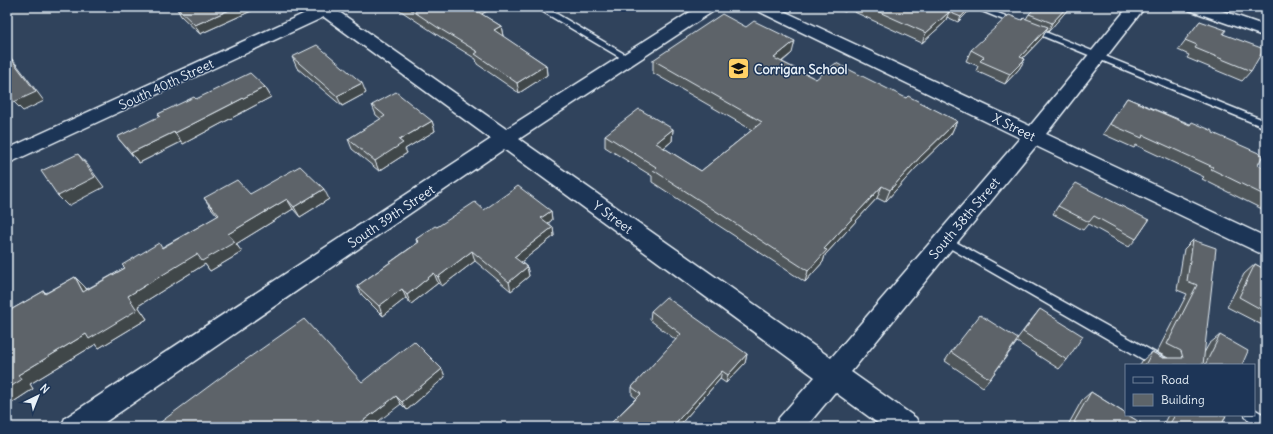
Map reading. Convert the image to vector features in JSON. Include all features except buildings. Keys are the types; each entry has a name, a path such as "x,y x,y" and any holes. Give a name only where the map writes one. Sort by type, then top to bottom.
{"street":[{"name":"South 39th Street","path":"75,427 505,139 709,7"},
{"name":"X Street","path":"762,7 1266,247"},
{"name":"South 38th Street","path":"789,427 1033,136 1137,7"},
{"path":"1195,7 1266,32"},
{"name":"Y Street","path":"324,9 906,427"},
{"name":"South 40th Street","path":"7,157 324,9"}],"lane":[{"path":"539,7 629,59"},
{"path":"976,7 1266,125"},
{"path":"945,240 1163,364"},
{"path":"1254,416 1266,423"}],"place":[{"name":"Corrigan School","path":"739,69"}]}
